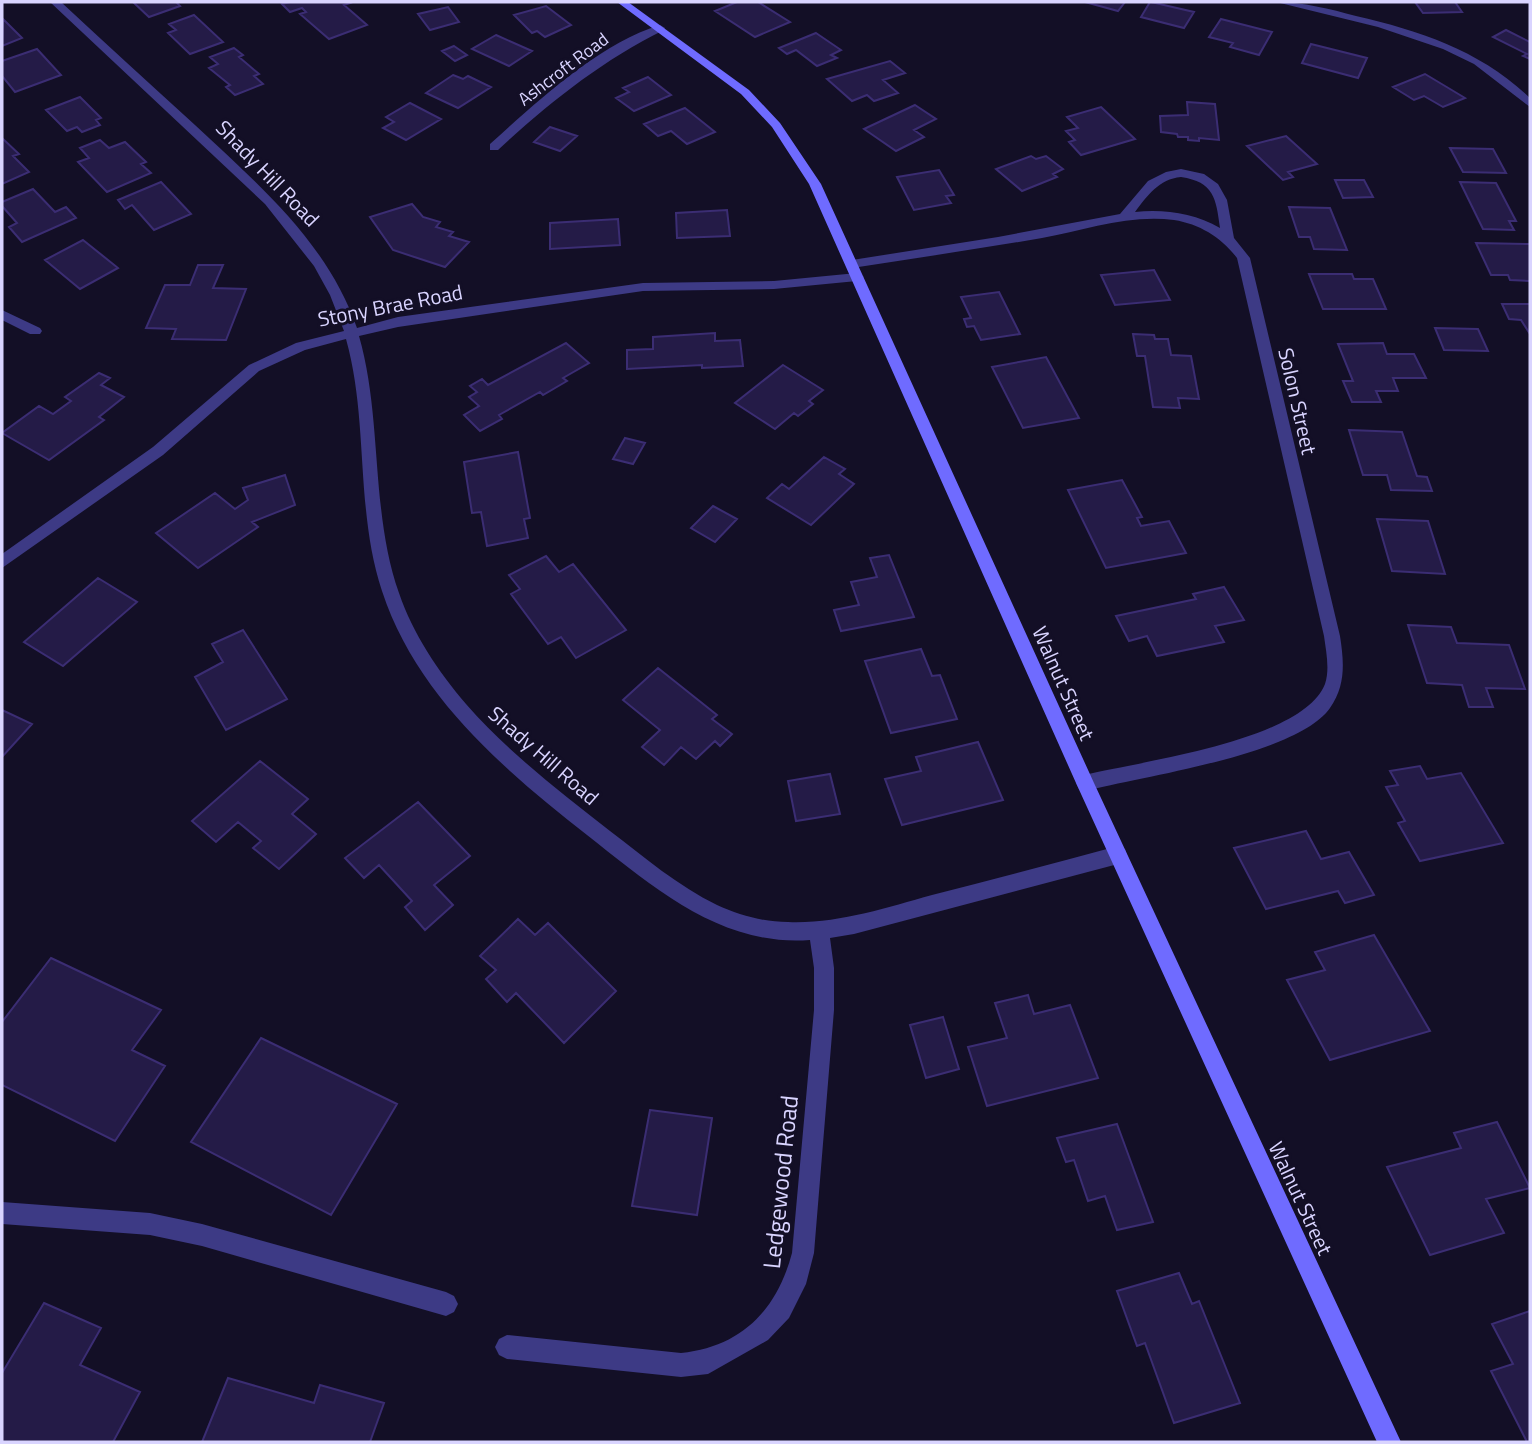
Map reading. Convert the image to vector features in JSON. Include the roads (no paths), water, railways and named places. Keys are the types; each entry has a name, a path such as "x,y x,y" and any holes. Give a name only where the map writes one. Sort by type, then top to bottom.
{"main road":[{"name":"Walnut Street","path":"622,2 745,92 776,125 815,184 1084,783 1389,1442"}],"street":[{"name":"Shady Hill Road","path":"55,2 247,180 295,230 331,281 353,331 367,400 375,515 385,575 395,606 410,637 458,708 491,745 529,779 663,883 689,899 718,915 749,926 784,932 819,931 854,925 1118,855"},
{"path":"1289,3 1401,30 1449,48 1485,67 1521,93 1530,104"},
{"name":"Ashcroft Road","path":"494,148 549,99 600,59 660,28"},
{"name":"Solon Street","path":"1084,783 1247,745 1277,735 1322,705 1333,685 1335,662 1332,636 1243,258 1228,237 1218,191 1211,183 1191,174 1178,173 1157,178 1124,218"},
{"path":"854,270 1124,218 1173,216 1203,224 1228,237"},
{"name":"Stony Brae Road","path":"2,562 158,451 254,368 301,346 353,331 495,306 611,290 784,284 854,270"},
{"path":"2,314 35,331"},
{"name":"Ledgewood Road","path":"507,1347 681,1364 708,1362 760,1332 781,1310 795,1284 803,1253 824,1010 824,968 819,931"},
{"path":"2,1213 150,1224 202,1235 446,1304"}]}
